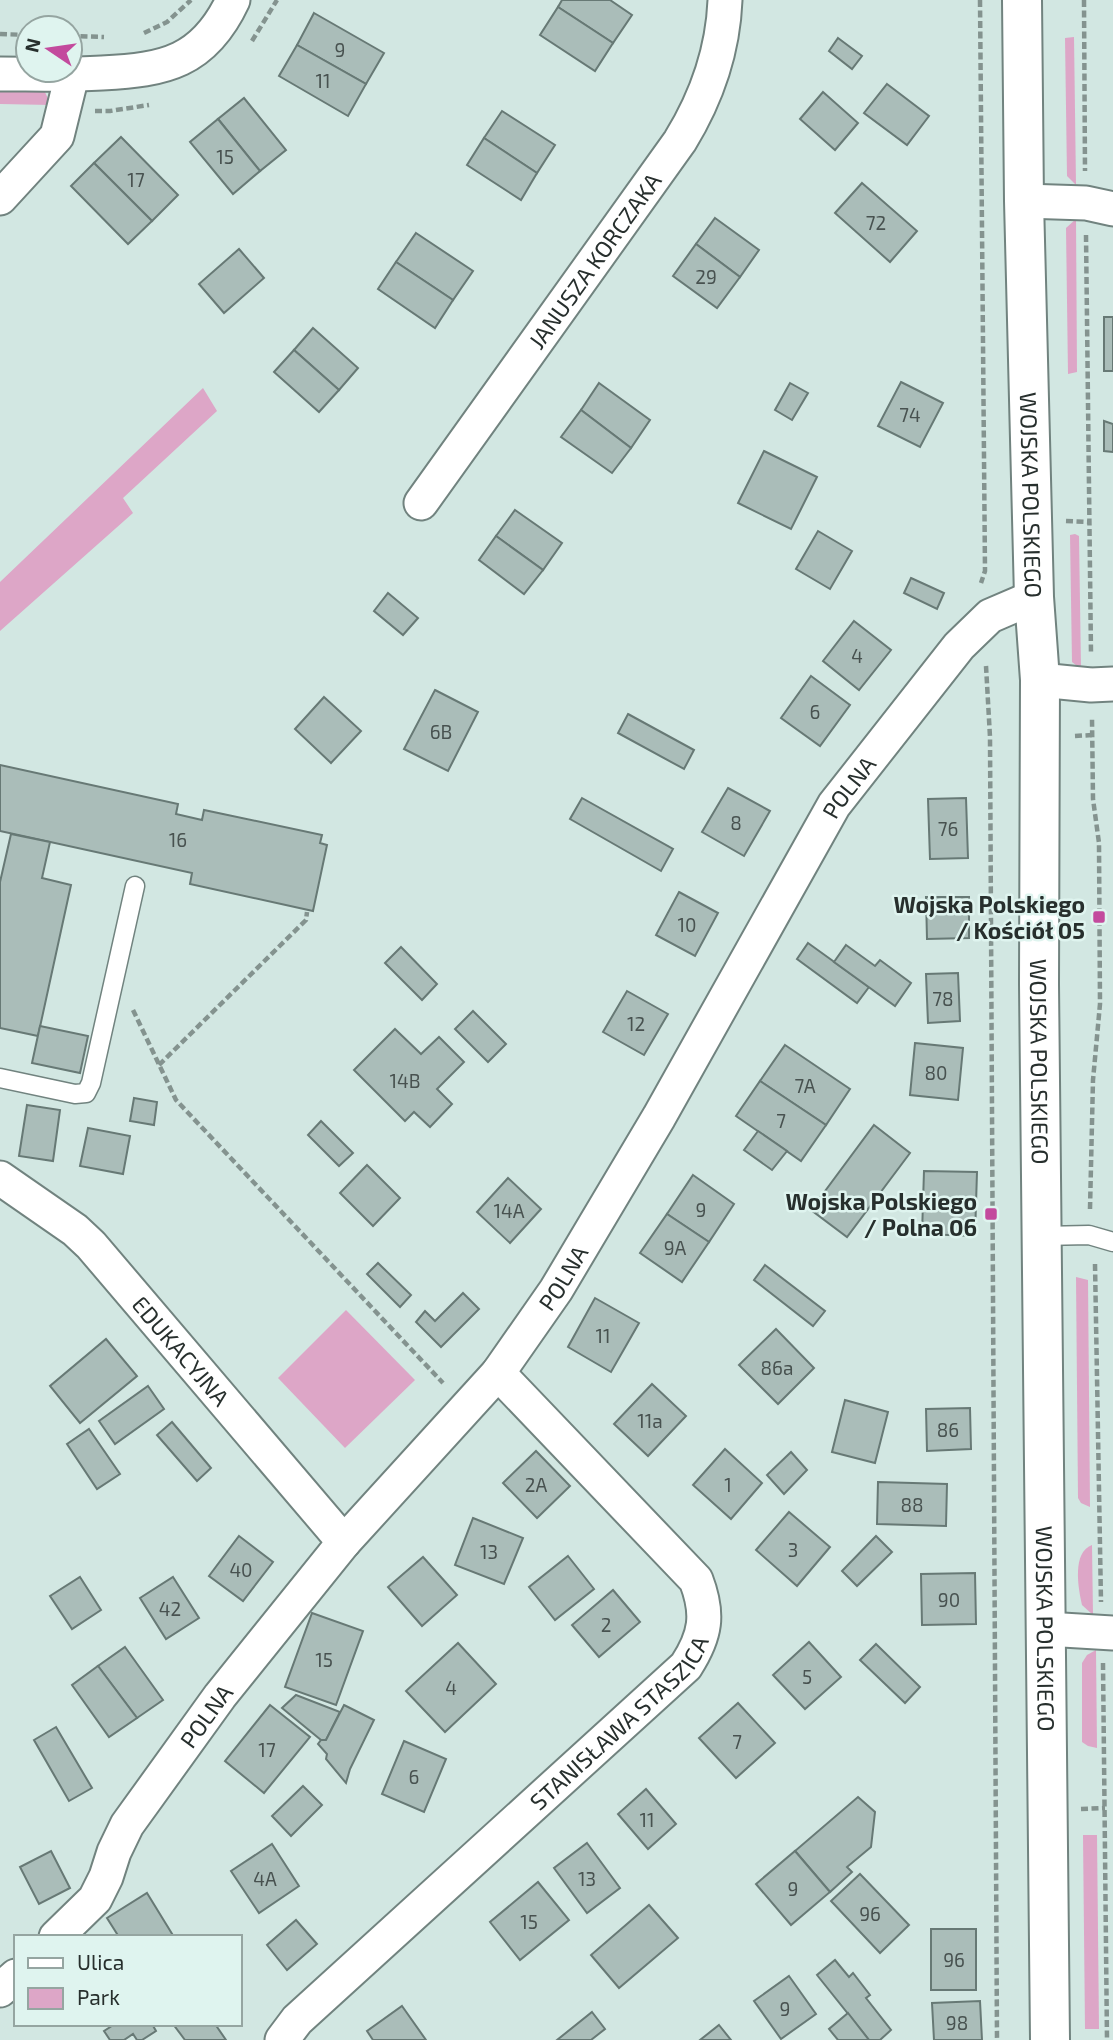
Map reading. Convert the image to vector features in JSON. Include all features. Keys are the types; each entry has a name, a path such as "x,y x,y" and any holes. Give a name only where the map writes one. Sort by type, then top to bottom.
{"main road":[{"name":"WOJSKA POLSKIEGO","path":"1022,0 1034,597 1040,680 1039,984 1050,2040"}],"street":[{"path":"84,74 155,69 180,58 215,32 233,0"},
{"name":"JANUSZA KORCZAKA","path":"421,503 680,141 708,87 719,51 725,0"},
{"path":"0,198 57,136 70,84"},
{"path":"1024,201 1099,206"},
{"name":"POLNA","path":"58,1935 94,1899 128,1825 220,1696 344,1542 498,1373 556,1290 660,1117 834,804 972,633 990,617 1034,597"},
{"path":"1040,680 1102,685"},
{"name":"EDUKACYJNA","path":"0,1178 75,1230 90,1245 344,1542"},
{"name":"STANISŁAWA STASZICA","path":"296,2033 686,1665 698,1648 705,1623 704,1600 696,1580 498,1373"},
{"path":"1046,1629 1113,1633"},
{"path":"0,1990 14,1978"}],"lane":[{"path":"0,1078 75,1094 86,1093 91,1083 135,886"},
{"path":"1042,1236 1089,1235 1113,1242"}],"path":[{"path":"134,35 167,22 191,0"},
{"path":"980,0 985,571 967,610 975,650 986,666 990,737 997,2040"},
{"path":"1084,0 1099,206 1102,685 1093,799 1099,843 1100,1004 1093,1080 1089,1235"},
{"path":"84,36 108,37"},
{"path":"159,1065 306,920 307,912"},
{"path":"115,972 176,1100 452,1392"}],"green space":[{"path":"1074,37 1076,185 1067,176 1065,38"},
{"path":"0,89 44,90 51,105 0,104"},
{"path":"1076,219 1077,372 1068,374 1066,228"},
{"path":"203,388 217,411 123,498 133,513 0,631 0,582"},
{"path":"1070,535 1079,536 1081,669 1072,662"},
{"path":"1076,1277 1088,1280 1090,1507 1081,1503 1078,1498"},
{"path":"346,1310 415,1380 345,1448 278,1378"},
{"path":"1092,1545 1093,1615 1082,1605 1078,1571 1081,1555"},
{"path":"1096,1650 1097,1748 1082,1742 1082,1663 1087,1655"},
{"path":"1083,1835 1097,1835 1099,2029 1085,2029"}],"building":[{"path":"562,0 610,0 632,15 613,43 558,7"},
{"path":"558,7 613,43 595,71 540,35"},
{"path":"314,13 384,53 366,84 297,45"},
{"path":"838,38 862,56 852,69 829,51"},
{"path":"297,45 366,84 348,116 279,76"},
{"path":"887,84 929,116 907,145 864,113"},
{"path":"823,92 858,123 835,150 800,119"},
{"path":"244,98 286,150 260,171 218,119"},
{"path":"502,111 555,145 537,173 484,138"},
{"path":"218,119 260,171 233,194 190,142"},
{"path":"121,137 178,195 152,221 94,163"},
{"path":"484,138 537,173 521,200 467,165"},
{"path":"94,163 152,221 128,244 71,186"},
{"path":"862,183 917,231 890,262 835,213"},
{"path":"715,218 759,250 740,277 696,244"},
{"path":"416,233 473,271 453,300 396,262"},
{"path":"696,244 740,277 717,308 673,276"},
{"path":"239,249 264,278 224,313 199,284"},
{"path":"396,262 453,300 435,328 378,289"},
{"path":"1104,317 1113,317 1113,371 1104,371"},
{"path":"313,328 358,368 339,390 294,350"},
{"path":"294,350 339,390 319,412 274,372"},
{"path":"901,382 943,403 920,447 878,426"},
{"path":"599,383 650,420 631,448 581,410"},
{"path":"790,383 808,393 792,420 775,410"},
{"path":"581,410 631,448 612,473 561,437"},
{"path":"1104,421 1113,424 1113,452 1104,451"},
{"path":"764,451 817,477 791,529 738,503"},
{"path":"515,510 562,543 543,570 496,536"},
{"path":"818,531 852,551 830,589 796,569"},
{"path":"496,536 543,570 524,594 479,560"},
{"path":"911,578 944,593 937,609 904,593"},
{"path":"388,593 418,618 403,635 374,611"},
{"path":"854,621 891,650 859,690 823,661"},
{"path":"811,676 850,705 820,746 781,718"},
{"path":"435,690 478,712 448,771 404,749"},
{"path":"324,697 361,731 331,763 295,729"},
{"path":"628,714 694,750 684,769 618,733"},
{"path":"0,765 178,804 176,814 202,820 204,810 322,835 320,843 327,845 313,911 190,884 192,873 0,831"},
{"path":"728,788 770,811 744,856 702,832"},
{"path":"582,798 673,849 661,871 570,819"},
{"path":"966,798 968,858 930,859 928,799"},
{"path":"11,834 50,842 42,878 71,885 38,1036 0,1028 0,882"},
{"path":"679,892 718,913 695,956 656,935"},
{"path":"926,897 969,897 969,938 927,939"},
{"path":"808,943 869,987 857,1003 797,959"},
{"path":"846,945 875,966 880,960 911,983 895,1006 834,962"},
{"path":"401,947 437,984 422,1000 385,963"},
{"path":"958,973 960,1021 928,1023 926,974"},
{"path":"627,991 668,1014 644,1055 603,1032"},
{"path":"473,1011 506,1044 488,1062 455,1029"},
{"path":"40,1026 88,1036 80,1073 32,1063"},
{"path":"395,1029 421,1054 439,1037 464,1062 437,1089 452,1104 430,1127 414,1112 405,1121 354,1070"},
{"path":"915,1043 963,1048 958,1100 910,1095"},
{"path":"785,1045 850,1089 826,1125 760,1081"},
{"path":"760,1081 826,1125 801,1161 736,1116"},
{"path":"134,1098 157,1102 154,1125 130,1121"},
{"path":"27,1105 60,1110 53,1161 19,1156"},
{"path":"321,1121 353,1153 339,1166 308,1135"},
{"path":"874,1125 910,1153 847,1237 811,1210"},
{"path":"88,1128 130,1136 123,1174 80,1166"},
{"path":"758,1131 787,1151 772,1170 744,1150"},
{"path":"367,1165 400,1198 373,1226 340,1193"},
{"path":"924,1171 977,1172 975,1236 922,1234"},
{"path":"693,1175 734,1204 709,1242 667,1214"},
{"path":"508,1178 541,1209 510,1243 477,1212"},
{"path":"667,1214 709,1242 682,1282 640,1253"},
{"path":"378,1263 411,1295 400,1307 367,1274"},
{"path":"765,1265 825,1311 813,1326 754,1280"},
{"path":"463,1293 479,1309 441,1347 416,1322 425,1311 435,1321"},
{"path":"595,1298 639,1323 611,1372 568,1347"},
{"path":"776,1329 814,1368 778,1404 739,1365"},
{"path":"106,1339 137,1376 80,1423 50,1386"},
{"path":"652,1384 686,1416 648,1456 614,1424"},
{"path":"148,1386 164,1409 115,1444 99,1421"},
{"path":"845,1400 888,1412 875,1463 832,1452"},
{"path":"970,1408 971,1449 927,1451 926,1409"},
{"path":"172,1422 211,1468 197,1481 157,1435"},
{"path":"89,1429 120,1474 97,1489 67,1444"},
{"path":"725,1449 762,1483 731,1519 693,1485"},
{"path":"536,1451 570,1486 537,1518 503,1483"},
{"path":"791,1452 807,1470 784,1494 767,1475"},
{"path":"878,1482 947,1484 946,1526 877,1524"},
{"path":"789,1512 830,1547 797,1586 756,1550"},
{"path":"473,1518 523,1538 504,1584 455,1565"},
{"path":"239,1536 273,1562 243,1601 209,1576"},
{"path":"876,1536 892,1552 857,1586 842,1571"},
{"path":"568,1556 594,1589 555,1620 529,1587"},
{"path":"423,1557 457,1595 422,1626 388,1587"},
{"path":"975,1573 976,1624 922,1625 921,1574"},
{"path":"80,1577 101,1610 72,1629 50,1596"},
{"path":"173,1577 199,1618 166,1639 140,1598"},
{"path":"613,1590 640,1622 599,1657 572,1625"},
{"path":"312,1613 363,1631 336,1705 285,1687"},
{"path":"809,1642 841,1677 805,1709 773,1675"},
{"path":"458,1643 496,1684 445,1732 406,1691"},
{"path":"876,1644 920,1687 905,1703 860,1660"},
{"path":"125,1647 163,1700 137,1718 98,1666"},
{"path":"98,1666 137,1718 109,1737 72,1685"},
{"path":"296,1695 340,1712 326,1740 321,1740 282,1708"},
{"path":"738,1703 775,1743 736,1778 699,1738"},
{"path":"270,1705 310,1737 264,1793 225,1761"},
{"path":"344,1705 374,1720 346,1783 326,1759 327,1754 318,1744 321,1740 326,1740"},
{"path":"56,1727 92,1788 69,1801 34,1740"},
{"path":"404,1741 446,1759 424,1812 382,1794"},
{"path":"303,1786 322,1805 291,1836 272,1816"},
{"path":"646,1789 676,1824 648,1849 618,1814"},
{"path":"858,1797 875,1812 871,1847 847,1867 852,1872 830,1892 795,1851"},
{"path":"587,1843 620,1888 587,1913 554,1868"},
{"path":"272,1844 299,1886 259,1913 231,1871"},
{"path":"51,1851 70,1888 39,1904 20,1867"},
{"path":"795,1851 830,1892 791,1925 756,1884"},
{"path":"860,1874 909,1925 880,1953 831,1901"},
{"path":"538,1882 569,1920 520,1960 490,1922"},
{"path":"147,1893 173,1935 118,1935 107,1918"},
{"path":"649,1905 678,1938 619,1988 591,1955"},
{"path":"296,1920 317,1944 287,1970 267,1945"},
{"path":"931,1929 976,1929 976,1990 931,1990"},
{"path":"835,1960 849,1977 853,1973 870,1995 866,1998 891,2030 880,2040 869,2040 817,1975"},
{"path":"789,1976 816,2014 781,2039 754,2001"},
{"path":"980,2001 982,2040 934,2040 932,2003"},
{"path":"402,2006 426,2040 373,2040 367,2031"},
{"path":"592,2012 605,2029 591,2040 557,2040"},
{"path":"848,2013 869,2040 838,2040 829,2029"},
{"path":"719,2025 731,2040 700,2040"},
{"path":"112,2026 153,2026 156,2031 142,2040 137,2040 133,2034 124,2040 110,2040 104,2031"},
{"path":"174,2026 216,2026 226,2040 185,2040"}],"place":[{"name":"Wojska Polskiego / Kościół 05","path":"1099,917"},
{"name":"Wojska Polskiego / Polna 06","path":"991,1214"}]}
